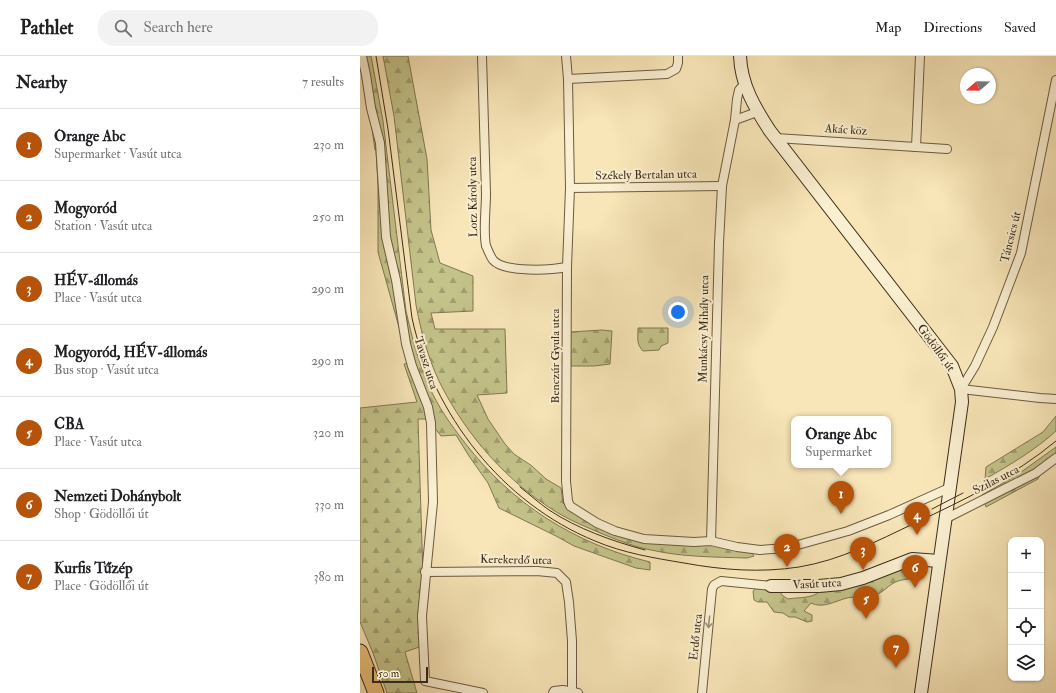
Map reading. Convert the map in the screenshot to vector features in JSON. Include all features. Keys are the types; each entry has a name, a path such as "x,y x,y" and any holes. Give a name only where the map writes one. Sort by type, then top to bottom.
{"highway":[{"path":"360,652 376,693"}],"main road":[{"name":"Gödöllői út","path":"740,56 741,69 748,95 757,112 952,366 961,389 962,402 921,693"},
{"name":"Vasút utca","path":"771,586 819,586 841,584 863,578 912,559 939,561"}],"street":[{"name":"Tavasz utca","path":"362,56 371,108 380,143 386,237 396,280 406,344 412,366 428,407 431,423 432,502 422,616 425,681 483,693"},
{"name":"Lotz Károly utca","path":"482,56 486,246 498,264 505,266 538,270 567,267"},
{"name":"Benczúr Gyula utca","path":"566,56 568,79 570,188 567,267 566,481 568,501 574,509 597,523 630,536 661,540 694,542 711,541"},
{"path":"568,79 667,74 676,69 678,56"},
{"path":"916,146 920,56"},
{"name":"Táncsics út","path":"961,389 975,366 993,327 1021,253 1056,80"},
{"name":"Munkácsy Mihály utca","path":"711,541 719,243 722,186 735,120 739,90 745,83"},
{"path":"735,120 757,112"},
{"name":"Akác köz","path":"776,138 947,149"},
{"name":"Székely Bertalan utca","path":"570,188 722,186"},
{"path":"961,389 1040,398 1056,398"},
{"name":"Szilas utca","path":"945,519 1036,473 1056,458"},
{"path":"711,541 750,549 769,550 787,548 848,531 889,515 949,488"},
{"name":"Kerekerdő utca","path":"425,572 537,570 557,573 566,582 569,602 575,692"},
{"name":"Vasút utca","path":"715,584 721,581 771,586"},
{"name":"Erdő utca","path":"702,693 712,589 715,584"},
{"path":"553,692 562,690 575,692"}],"green space":[{"path":"362,56 371,56 383,121 406,311 418,359 436,401 445,416 483,465 524,503 571,533 622,554 650,562 650,570 636,568 574,546 499,508 488,483 456,435 441,436 428,419 418,419 423,576 422,646 405,652 417,693 387,693 360,622 360,408 417,402 404,364 409,363 378,252 378,185 376,150"},
{"path":"383,56 408,56 427,159 431,230 440,263 473,276 473,311 431,313 435,329 505,329 507,393 477,395 488,419 505,444 514,454 532,466 546,479 561,488 563,503 570,510 614,533 714,545 752,553 754,556 747,558 698,556 663,552 622,542 569,519 540,501 522,487 490,456 462,421 450,402 436,374 425,345 420,325 416,305 394,116"},
{"path":"638,328 668,328 668,343 661,346 659,350 643,351 638,343"},
{"path":"602,330 612,331 610,364 571,366 570,332"},
{"path":"1056,416 1056,431 1040,445 985,479 986,467 1043,432"},
{"path":"1056,447 1056,455 1045,464 1038,479 986,507 982,495 1017,475"},
{"path":"910,565 926,565 927,568 922,575 895,582 874,596 847,598 824,605 816,605 811,603 804,611 812,615 812,621 807,622 795,617 789,617 783,613 774,612 767,602 758,602 754,600 753,591 759,586 777,588 783,596 788,599 805,597 817,594 820,591"}],"tram line":[{"path":"376,56 388,129 412,318 422,354 436,388 455,421 476,451 502,479 530,504 561,524 606,545 639,555 661,559 742,570 770,570 799,567 830,560 844,555 952,505 1006,476 1040,454 1056,441"},
{"path":"520,487 549,510 583,529 620,543 645,550"},
{"path":"932,509 963,493"}],"place":[{"name":"Orange Abc","path":"841,514"},
{"name":"Mogyoród, HÉV-állomás","path":"917,535"},
{"name":"Mogyoród","path":"787,567"},
{"name":"HÉV-állomás","path":"863,570"},
{"name":"Nemzeti Dohánybolt","path":"915,588"},
{"name":"CBA","path":"866,619"},
{"name":"Kurfis Tűzép","path":"896,668"}]}
